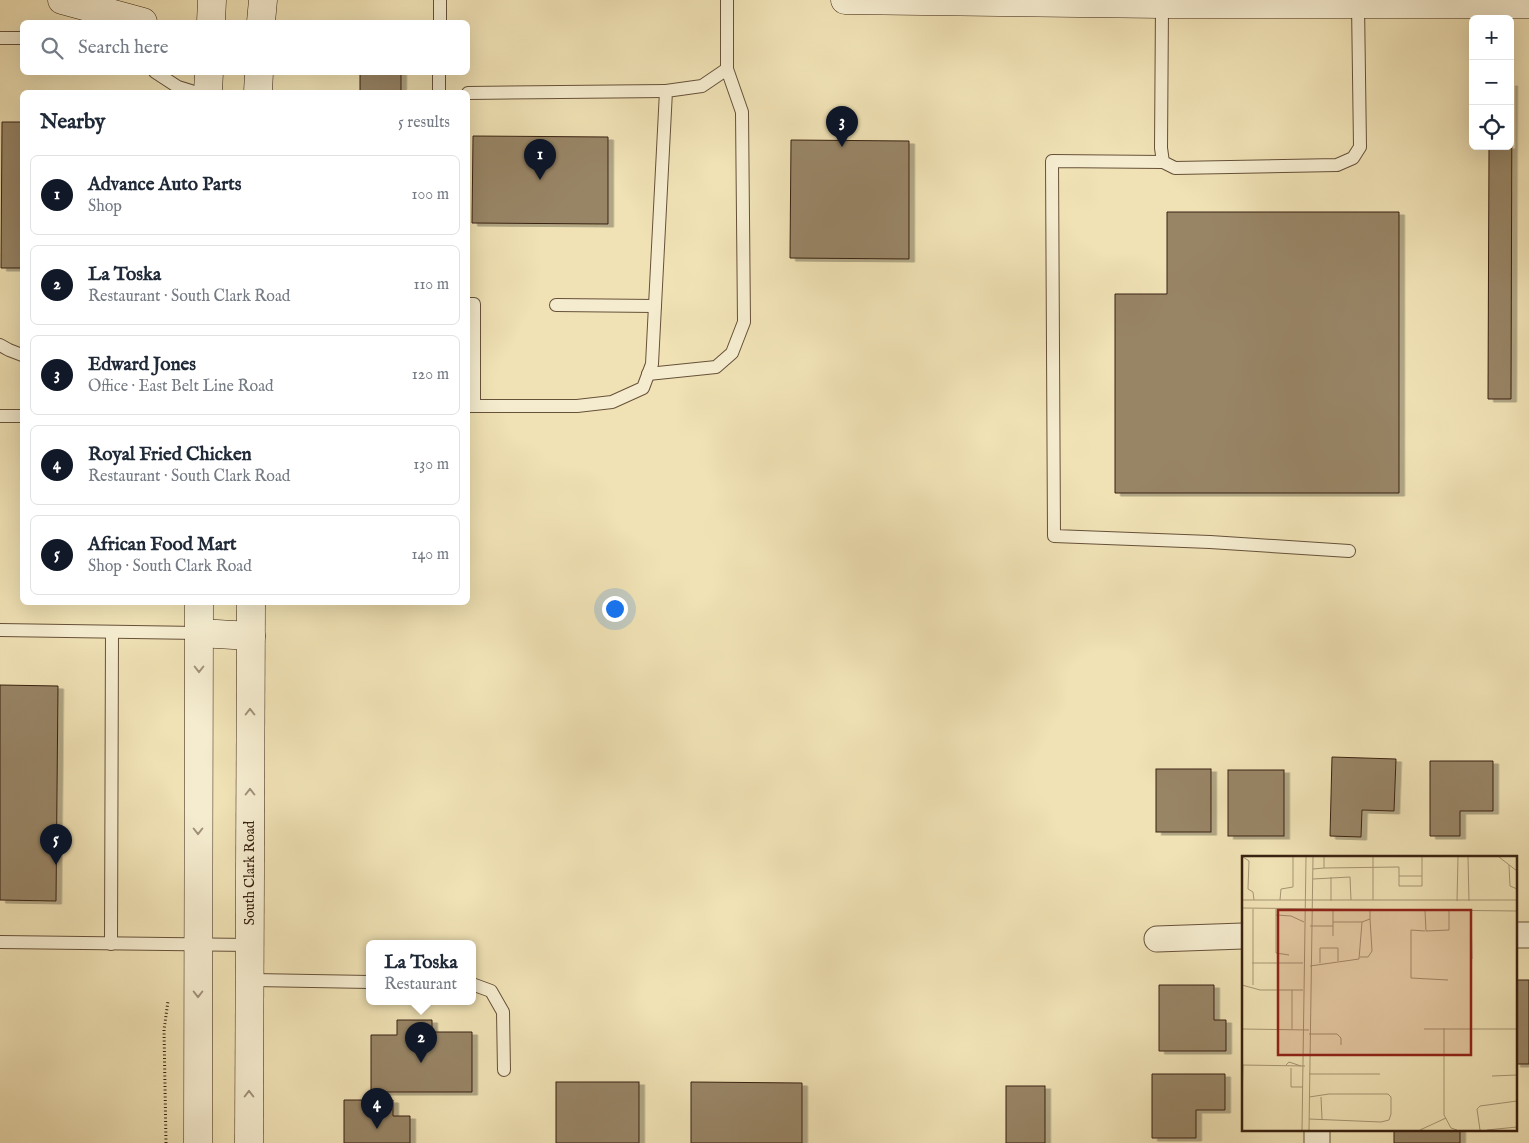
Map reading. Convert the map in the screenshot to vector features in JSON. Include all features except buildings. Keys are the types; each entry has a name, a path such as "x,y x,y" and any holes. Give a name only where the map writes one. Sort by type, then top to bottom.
{"main road":[{"path":"62,0 136,20"},
{"path":"211,20 212,0"},
{"path":"261,20 263,0"},
{"path":"845,0 1358,4 1520,2"},
{"path":"258,90 259,75"},
{"path":"198,1143 199,605"},
{"name":"South Clark Road","path":"249,1143 251,605"},
{"path":"199,633 251,636"}],"street":[{"path":"1516,935 1529,935"},
{"path":"1157,939 1242,936"},
{"path":"1317,1130 1317,1143"}],"lane":[{"path":"440,0 440,20"},
{"path":"648,374 716,367 732,353 744,322 742,112 727,69 727,0"},
{"path":"1162,2 1162,162"},
{"path":"1349,551 1210,542 1054,536 1052,161 1162,162 1175,168 1337,165 1353,158 1360,147 1358,4"},
{"path":"0,38 20,38"},
{"path":"470,93 666,91 702,86 727,69"},
{"path":"158,75 178,88 205,82"},
{"path":"439,75 439,90"},
{"path":"470,304 474,304 471,406 577,406 612,402 643,388 652,364 666,91"},
{"path":"556,305 655,306"},
{"path":"0,345 20,354"},
{"path":"0,416 20,416"},
{"path":"0,630 199,633"},
{"path":"111,944 112,632"},
{"path":"0,942 250,945"},
{"path":"250,980 366,982"},
{"path":"476,985 491,991 503,1012 504,1070"}],"place":[{"name":"Edward Jones","path":"842,147"},
{"name":"Advance Auto Parts","path":"540,180"},
{"name":"African Food Mart","path":"56,865"},
{"name":"La Toska","path":"421,1063"},
{"name":"Royal Fried Chicken","path":"377,1129"}]}
